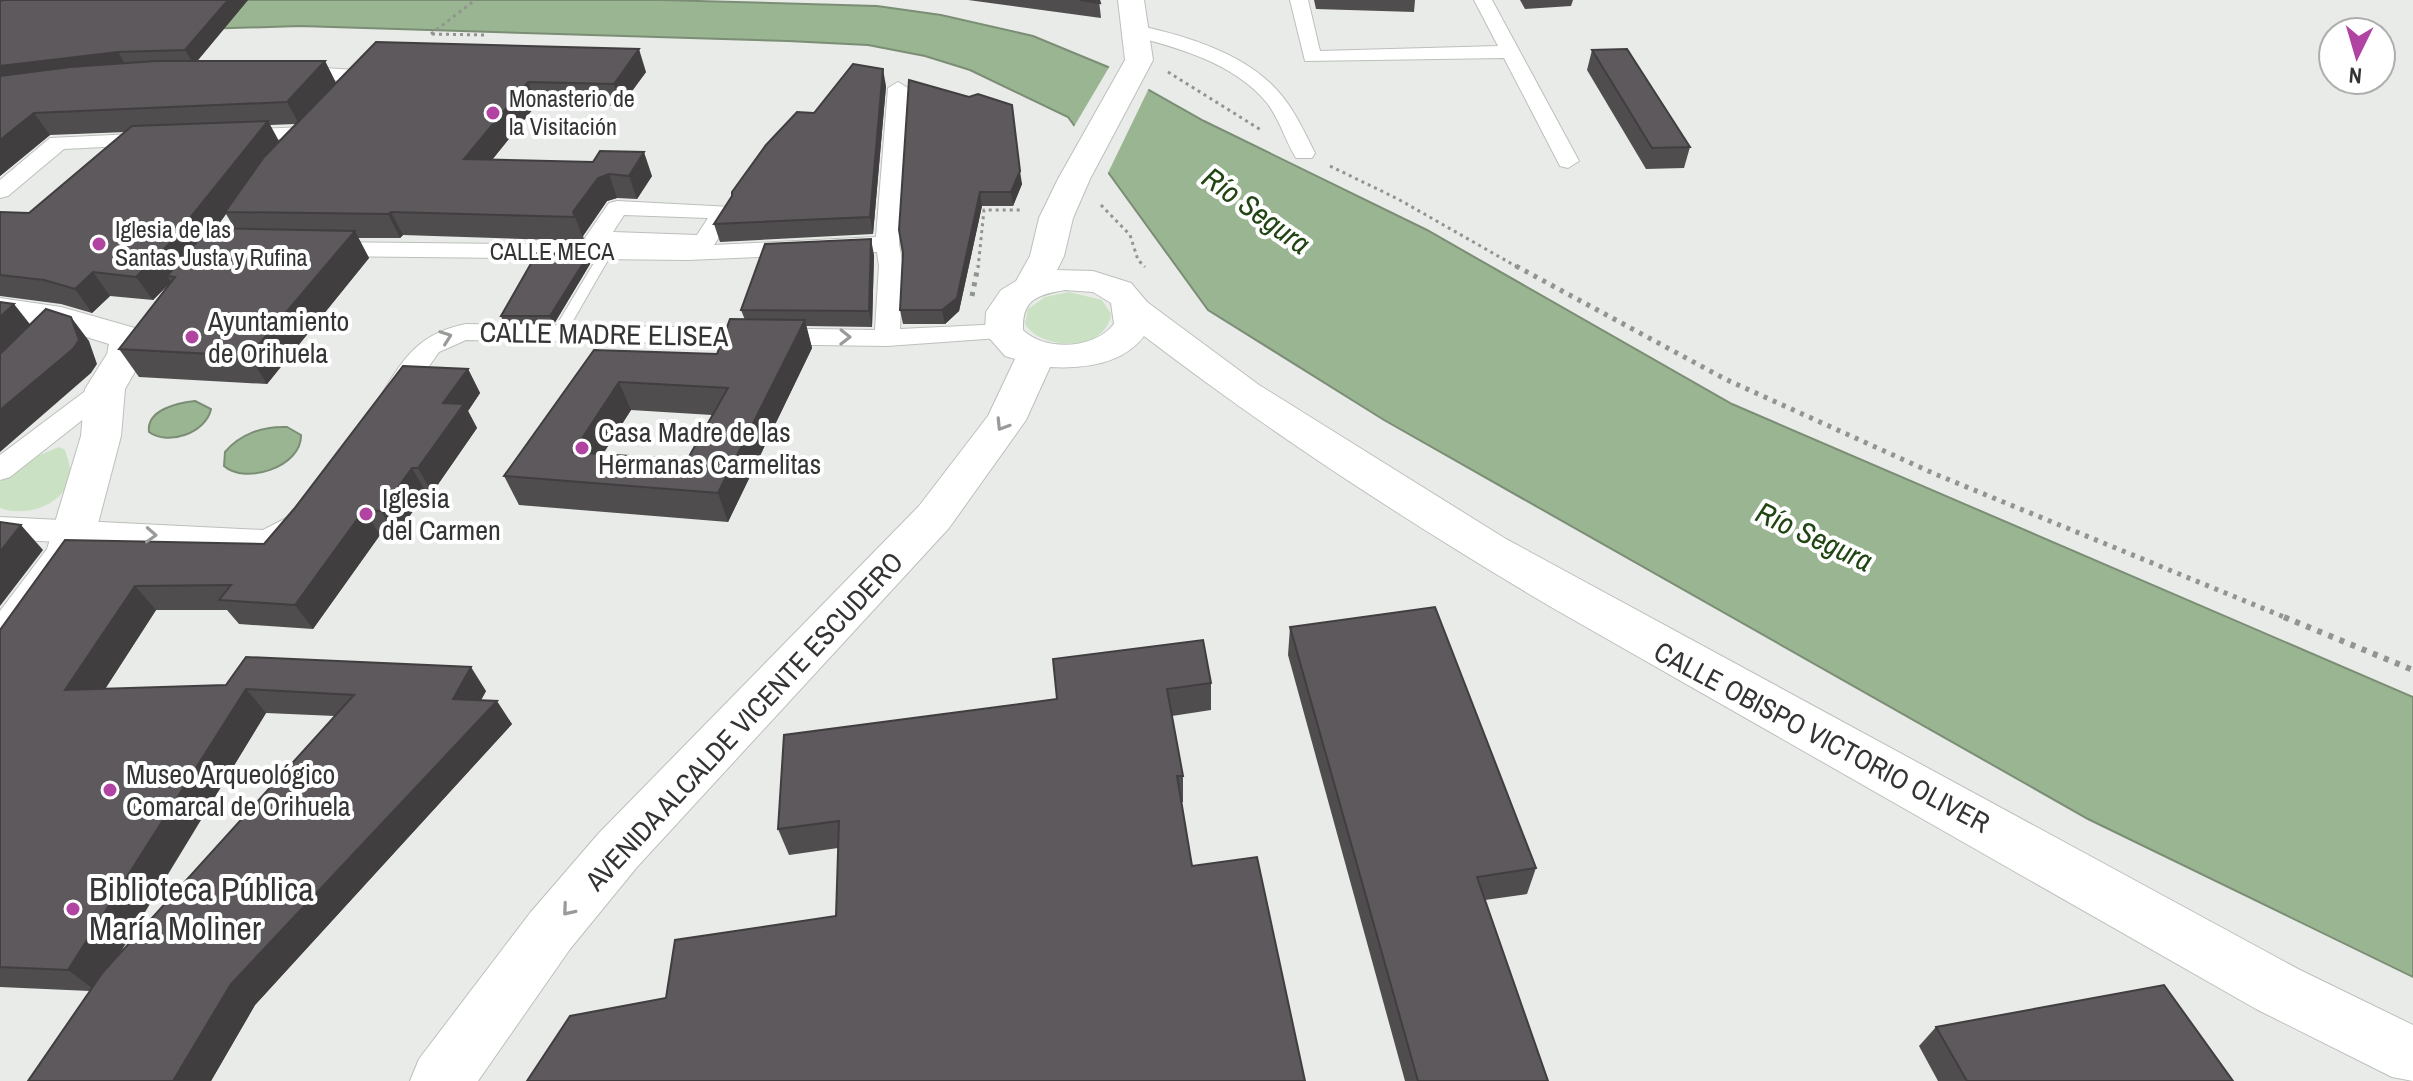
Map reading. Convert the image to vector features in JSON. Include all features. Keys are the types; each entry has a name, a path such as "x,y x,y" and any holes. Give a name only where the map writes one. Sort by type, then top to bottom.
{"street":[{"path":"1041,212 1074,179 1138,46 1131,0"},
{"path":"1299,0 1312,57 1509,52"},
{"path":"1483,0 1568,161"},
{"path":"1138,46 1165,36 1248,77 1267,91 1292,127 1304,153"},
{"path":"265,71 356,76 357,79 285,154"},
{"path":"887,338 891,266 887,244 898,88"},
{"path":"219,136 304,133"},
{"path":"0,191 58,143 175,138"},
{"path":"1041,212 1074,254 1102,283 1127,298 1133,309 1133,321 1127,333 1115,344 1097,353 1078,357 1020,343 1002,320 1006,308 1030,288 1047,256 1041,212"},
{"name":"CALLE MECA","path":"297,248 606,253 766,251 887,244"},
{"path":"1030,288 1065,279 1102,283"},
{"path":"0,309 51,328 131,330 126,354 105,389 40,436 0,470"},
{"name":"CALLE OBISPO VICTORIO OLIVER","path":"1133,309 1245,394 1490,550 1653,646 1972,818 2277,989 2413,1056"},
{"name":"CALLE MADRE ELISEA","path":"378,417 429,344 448,334 887,338 956,333 1020,343"},
{"name":"AVENIDA ALCALDE VICENTE ESCUDERO","path":"441,1081 550,931 618,850 934,517 1006,420 1020,343"},
{"name":"CALLE OBISPO VICTORIO OLIVER","path":"1097,353 1147,361 1213,378 1245,394"},
{"path":"0,646 68,554 66,527 101,436 105,389"},
{"path":"40,436 75,432 101,436"},
{"path":"0,528 66,527 263,541 277,538 307,513"}],"lane":[{"path":"559,333 606,253"}],"path":[{"path":"475,0 431,34 485,35"},
{"path":"1138,46 1192,90 1725,379 1935,474 2413,670"},
{"path":"956,333 969,309 980,255 984,210 1041,212"}],"shaded area":[{"path":"1069,292 1102,300 1111,314 1107,326 1087,341 1073,343 1059,343 1033,333 1025,324 1028,309 1045,297"},
{"path":"59,447 65,450 70,471 61,494 32,510 0,508 0,482 35,457"}],"water":[{"name":"Río Segura","path":"233,0 662,0 877,6 941,15 1033,36 1108,67 1204,121 1427,230 1732,404 2413,697 2413,977 2088,819 1384,420 1208,310 1068,117 970,70 925,56 868,45 788,41 300,26 0,35"},
{"path":"195,401 211,409 202,425 194,431 166,438 149,432 149,424 157,413"},
{"path":"287,427 301,435 299,446 283,464 271,470 245,474 224,466 225,452 238,440 261,430"}],"pier":[{"path":"1111,64 1150,86 1106,177 1072,130"}],"building":[{"path":"228,0 185,50 118,52 0,66 0,1"},
{"path":"376,42 639,49 614,84 528,82 464,159 593,162 600,151 644,152 629,176 609,174 598,178 573,212 575,217 225,212 264,157"},
{"path":"1627,49 1690,147 1652,148 1592,50"},
{"path":"156,61 325,61 287,102 34,113 0,140 0,76"},
{"path":"853,64 883,69 870,217 714,224 732,192 766,145 797,112 814,113"},
{"path":"909,80 969,97 978,94 1012,105 1020,171 1011,192 980,192 957,298 942,310 900,310 903,253 899,230"},
{"path":"268,121 170,243 136,277 93,272 75,289 44,280 0,275 0,212 29,213 132,126"},
{"path":"209,228 355,231 249,356 119,349 175,277 167,276"},
{"path":"871,239 869,311 741,310 765,244"},
{"path":"537,253 584,254 587,257 550,316 501,316"},
{"path":"0,302 14,304 0,317"},
{"path":"46,309 71,317 79,340 73,349 0,410 0,354"},
{"path":"730,319 805,320 718,493 504,476 594,350 717,354","holes":["619,382 728,388 687,460 573,452"]},
{"path":"403,366 468,369 443,403 464,404 418,468 412,468 381,511 364,510 295,605 219,600 231,585 135,586 65,690 226,685 246,657 471,667 453,699 497,701 231,984 173,1081 28,1081 103,972 354,695 246,689 68,970 0,967 0,630 65,540 264,544"},
{"path":"0,522 21,525 0,552"},
{"path":"1435,607 1536,868 1477,877 1548,1081 1418,1081 1290,627"},
{"path":"1203,640 1211,683 1167,689 1183,776 1177,776 1192,866 1257,857 1305,1081 527,1081 570,1016 666,998 675,940 836,916 839,821 778,829 784,735 1057,699 1053,659"},
{"path":"2164,985 2233,1081 1967,1081 1936,1027"}],"place":[{"name":"Monasterio de la Visitación","path":"493,113"},
{"name":"Iglesia de las Santas Justa y Rufina","path":"99,244"},
{"name":"Ayuntamiento de Orihuela","path":"192,337"},
{"name":"Casa Madre de las Hermanas Carmelitas","path":"582,448"},
{"name":"Iglesia del Carmen","path":"366,514"},
{"name":"Museo Arqueológico Comarcal de Orihuela","path":"110,790"},
{"name":"Biblioteca Pública María Moliner","path":"73,909"}]}
